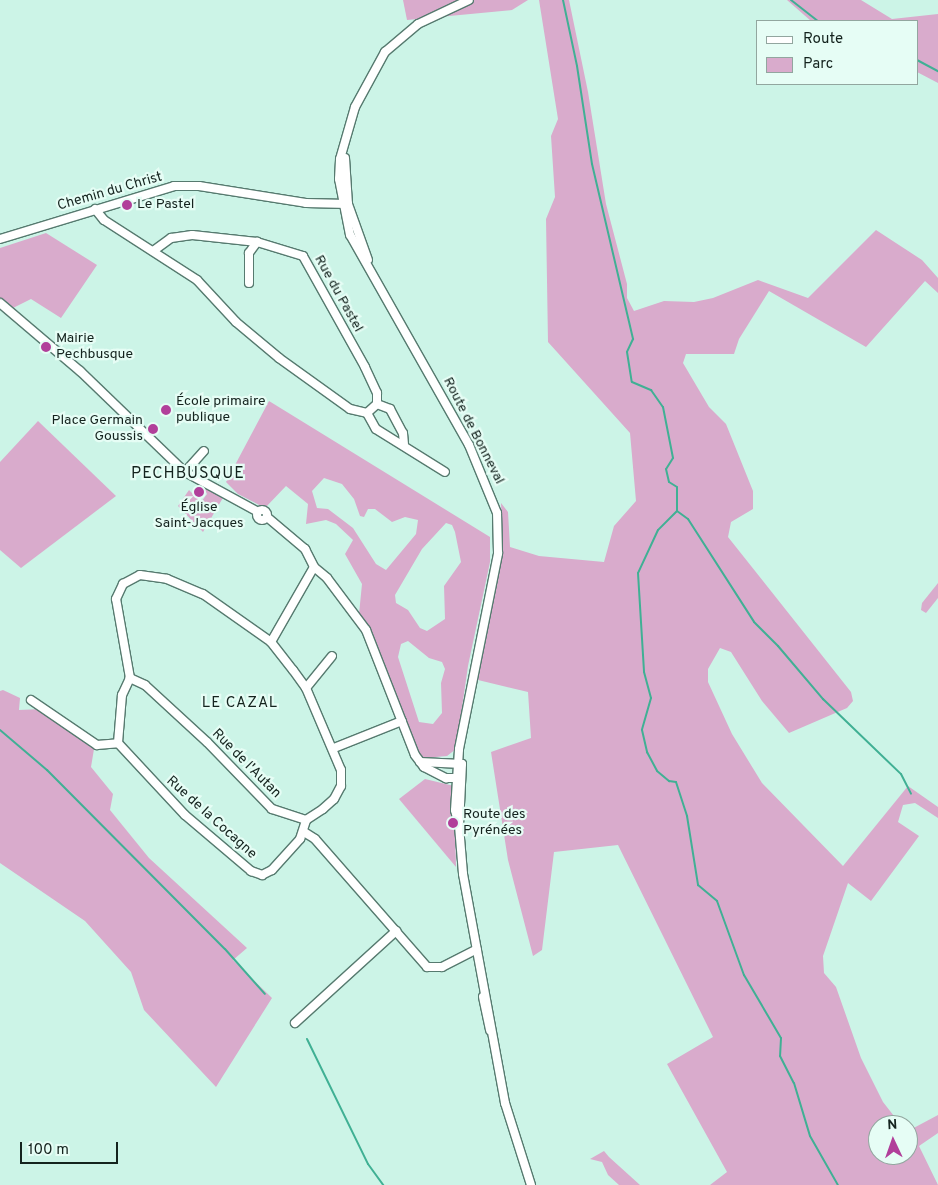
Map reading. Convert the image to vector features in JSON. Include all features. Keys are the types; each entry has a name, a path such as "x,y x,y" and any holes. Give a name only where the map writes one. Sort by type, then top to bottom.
{"street":[{"name":"Route de Bonneval","path":"459,770 458,753 464,719 498,553 497,513 470,445 378,283 345,204 346,136 365,85 385,52 418,24 469,0"},
{"name":"Chemin du Christ","path":"0,239 164,188 188,186 345,204"},
{"path":"107,205 112,224"},
{"path":"94,209 112,224 196,280 236,322 279,358 350,409 367,413 376,429 404,444 445,472"},
{"name":"Rue du Pastel","path":"153,251 162,243 180,236 257,242 296,253 305,259 365,367 376,393 377,404"},
{"path":"249,282 249,253 257,242"},
{"path":"0,303 80,371 185,472 258,512 260,520 267,517 305,549 314,567 327,578 366,630 420,762 433,774 459,770"},
{"path":"367,413 377,404 390,409 403,433 404,444"},
{"path":"185,472 204,451"},
{"path":"271,642 314,567"},
{"path":"31,700 97,745 118,743 122,695 130,678 116,599 123,584 140,575 167,579 203,594 271,642 306,688 334,748 341,770 341,786 334,799 306,820 304,832 315,839 426,968 442,967 475,949"},
{"path":"306,688 332,656"},
{"name":"Rue de l'Autan","path":"130,678 145,685 200,735 272,809 306,820"},
{"name":"Route de Bonneval","path":"459,770 464,719"},
{"path":"334,748 402,721"},
{"name":"Rue de la Cocagne","path":"118,743 185,815 257,874 272,870 304,832"},
{"path":"420,762 433,764 447,762 458,753"},
{"path":"447,762 459,770"},
{"path":"459,770 455,810 459,826 463,874 475,949 512,1132 531,1185"},
{"path":"295,1023 396,931"}],"green space":[{"path":"403,0 528,0 512,10 407,20"},
{"path":"539,0 569,0 588,92 606,204 627,284 627,298 634,311 664,301 694,302 713,298 758,280 808,298 876,230 922,260 938,278 938,293 925,281 866,347 769,291 739,339 734,354 686,354 683,363 709,407 726,424 753,491 753,509 731,522 728,537 851,692 853,701 847,708 789,733 762,701 731,652 720,648 708,669 708,682 732,734 762,783 843,866 908,786 938,807 938,818 915,803 903,805 898,822 919,836 871,901 848,883 823,956 824,973 836,987 861,1058 883,1102 893,1115 868,1115 868,1165 918,1165 918,1126 938,1115 938,1133 919,1146 938,1185 710,1185 727,1172 667,1064 713,1037 618,845 554,852 542,950 533,956 508,860 491,752 531,738 528,692 478,680 503,548 501,503 508,512 510,547 539,556 604,562 614,526 636,501 630,433 548,342 546,219 555,197 551,136 558,119"},
{"path":"787,0 861,0 892,19 938,14 938,83 918,73 918,20 810,20"},
{"path":"46,233 97,265 61,318 31,299 13,308 0,298 0,248"},
{"path":"269,401 490,537 490,562 468,666 456,749 447,756 424,758 417,751 374,637 359,614 362,584 345,554 353,540 336,524 326,520 306,524 308,504 286,486 265,508 238,494 226,482","holes":["324,478 342,484 354,499 360,516 364,517 368,509 375,509 392,522 405,517 418,520 416,534 386,570 376,564 353,528 328,509 317,508 312,491","446,523 452,525 461,562 444,586 445,619 427,631 420,628 408,610 396,603 395,595 422,549","408,641 429,658 442,662 445,669 441,683 442,713 433,724 419,722 398,657 401,644"]},
{"path":"38,421 116,496 21,568 0,550 0,462"},
{"path":"203,486 224,496 203,532 178,506 189,490 201,502 207,494"},
{"path":"938,583 938,598 926,613 921,610 922,603"},
{"path":"3,690 20,698 19,710 42,709 94,749 91,767 113,794 110,810 149,858 247,948 233,960 272,998 216,1087 144,1010 131,972 85,921 0,863 0,691"},
{"path":"425,779 454,786 456,867 399,799"},
{"path":"604,1151 640,1185 619,1185 608,1175 602,1162 590,1159"}],"waterway":[{"path":"563,0 577,66 592,164 633,339 627,352 632,382 651,390 663,407 673,458 666,469 669,482 677,487 677,511 658,530 638,573 644,672 651,698 642,730 647,752 657,771 669,781 676,782 687,816 698,885 717,901 744,975 781,1038 780,1056 794,1083 810,1136 838,1185"},
{"path":"791,0 817,20"},
{"path":"918,61 938,71"},
{"path":"677,511 688,519 754,622 778,646 823,699 901,774 911,794"},
{"path":"0,730 47,770 225,949 265,994"},
{"path":"307,1039 368,1164 383,1185"}],"place":[{"name":"Le Pastel","path":"127,205"},
{"name":"Mairie Pechbusque","path":"46,347"},
{"name":"École primaire publique","path":"166,410"},
{"name":"Place Germain Goussis","path":"153,429"},
{"name":"Église Saint-Jacques","path":"199,492"},
{"name":"Route des Pyrénées","path":"453,823"}],"district":[{"name":"PECHBUSQUE","path":"188,474"},
{"name":"LE CAZAL","path":"240,704"}]}
